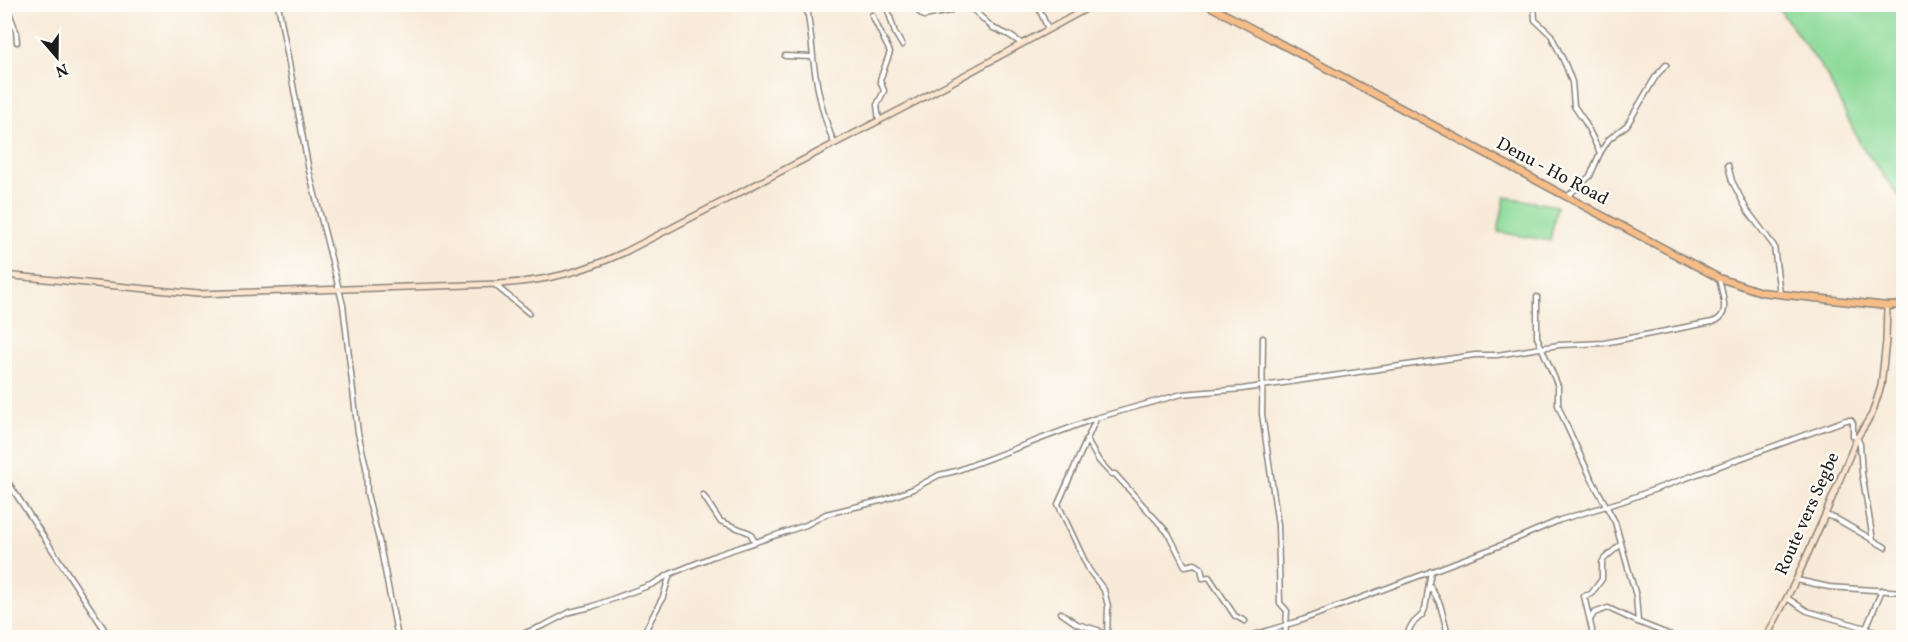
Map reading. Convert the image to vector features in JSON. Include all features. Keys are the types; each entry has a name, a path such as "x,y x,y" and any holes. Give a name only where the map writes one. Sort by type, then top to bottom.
{"main road":[{"name":"Denu - Ho Road","path":"1206,4 1719,278 1761,292 1814,296 1887,306 1904,305"}],"street":[{"path":"6,4 16,30 17,42"},
{"path":"278,4 309,171 343,305 358,433 366,466 367,494 379,540 398,638"},
{"path":"807,4 812,57 824,115 834,143"},
{"path":"886,4 895,33 902,45"},
{"path":"917,4 919,12 924,15 950,11 959,4"},
{"path":"967,4 993,28 1021,43"},
{"path":"1037,4 1048,29"},
{"path":"4,275 198,294 494,284 552,279 596,266 879,121 1095,4"},
{"path":"1534,4 1535,20 1551,35 1572,82 1574,106 1585,122 1600,153"},
{"path":"872,15 890,52 880,80 884,91 877,105 879,121"},
{"path":"785,56 812,57"},
{"path":"1567,197 1590,176 1600,153 1610,139 1627,125 1656,76 1666,65"},
{"path":"1728,165 1732,181 1748,210 1774,246 1780,294"},
{"path":"512,638 570,612 591,607 652,584 670,573 806,525 826,514 884,500 913,489 939,475 956,471 1096,418 1182,394 1263,386 1475,355 1497,355 1542,347 1604,343 1720,320 1724,310 1719,278"},
{"path":"494,284 529,313"},
{"path":"1537,297 1537,337 1558,386 1558,405 1590,476 1615,522 1636,596 1638,622"},
{"name":"Route vers Segbe","path":"1767,636 1796,580 1857,438 1872,414 1881,386 1887,306"},
{"path":"1263,338 1262,414 1278,525 1280,603 1287,611 1285,638"},
{"path":"1096,418 1058,504 1089,570 1104,590 1108,606 1107,637"},
{"path":"1244,638 1504,544 1560,520 1606,506 1846,420 1851,420 1853,423 1853,436 1860,444 1862,473 1873,540"},
{"path":"1086,440 1099,461 1111,474 1115,474 1168,533 1185,566 1196,564 1201,568 1203,578 1209,577 1235,616 1245,621"},
{"path":"4,476 110,638"},
{"path":"703,495 720,521 750,532 755,542"},
{"path":"1825,515 1835,518 1885,547"},
{"path":"1591,638 1584,596 1591,594 1602,579 1604,559 1621,544"},
{"path":"1405,638 1412,624 1422,615 1431,570"},
{"path":"647,638 646,628 663,597 670,573"},
{"path":"1796,580 1829,587 1904,592"},
{"path":"1429,584 1440,604 1449,638"},
{"path":"1862,638 1882,590"},
{"path":"1787,598 1807,610 1866,628 1887,638"},
{"path":"1589,621 1594,613 1608,608 1678,638"},
{"path":"1061,613 1077,624 1098,630 1107,637"},
{"path":"1767,636 1778,638"}],"green space":[{"path":"1776,5 1903,5 1903,202 1861,145 1825,72"},
{"path":"1505,197 1557,206 1550,241 1498,232"}]}
